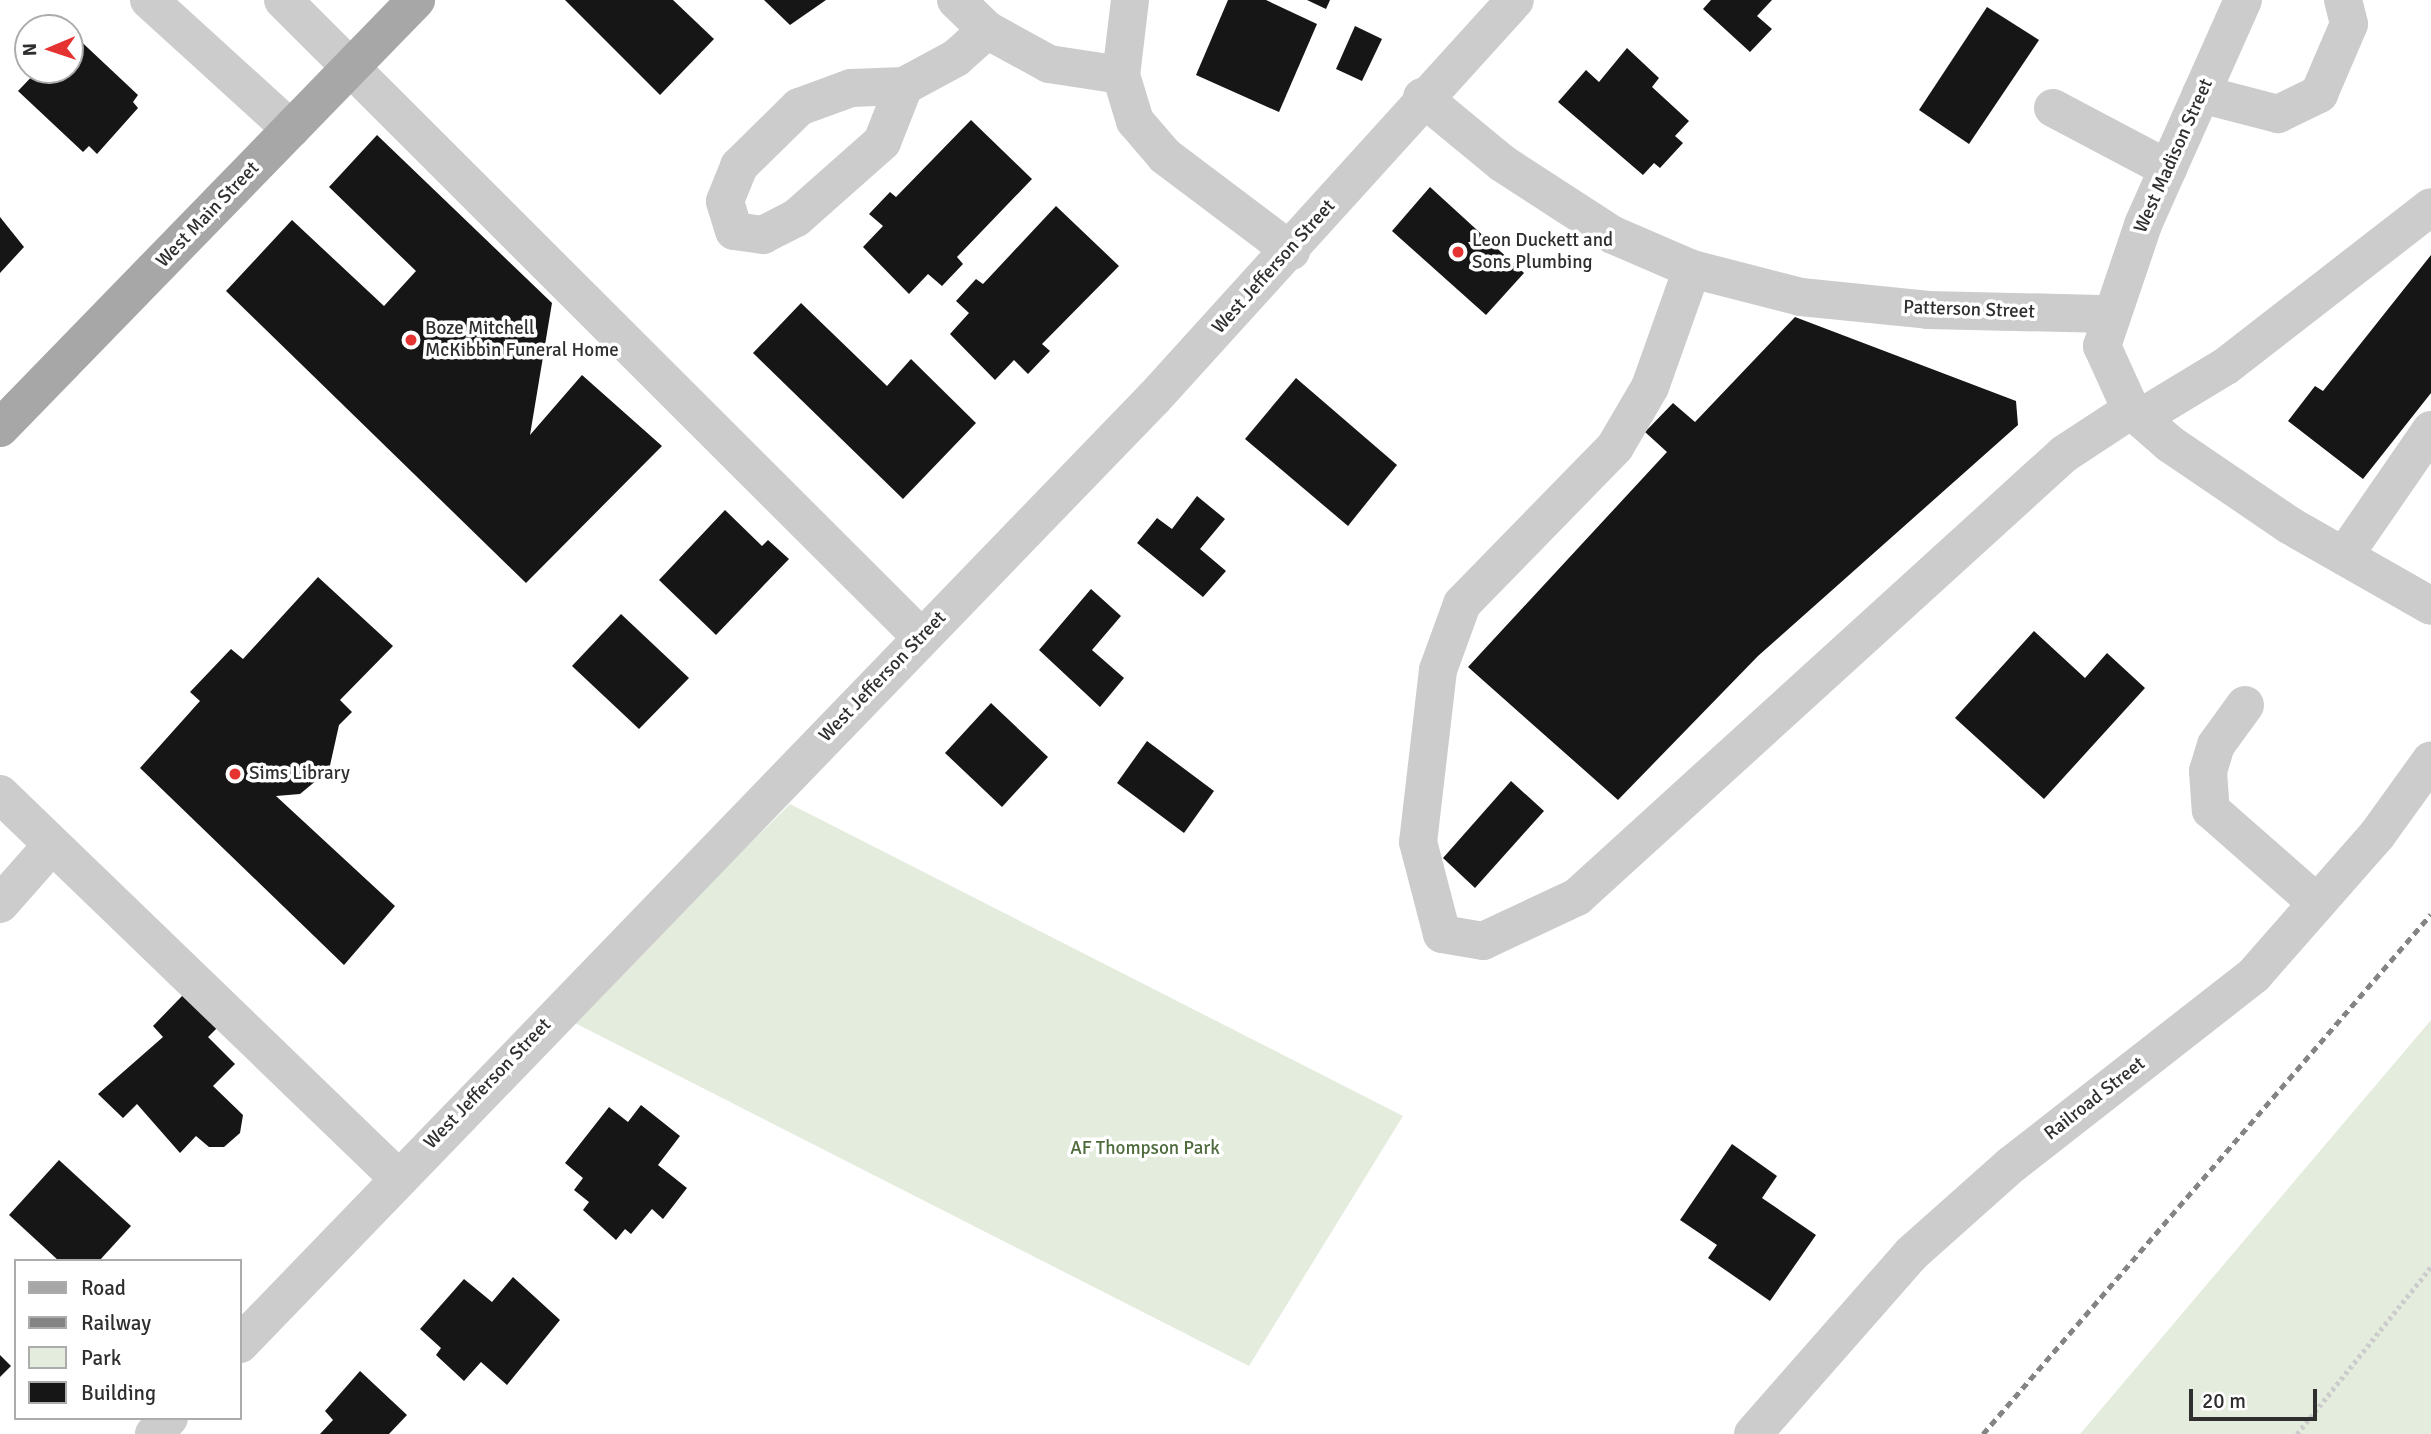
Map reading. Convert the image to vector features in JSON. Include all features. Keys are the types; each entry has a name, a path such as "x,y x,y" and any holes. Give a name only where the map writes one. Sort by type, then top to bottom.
{"main road":[{"name":"West Main Street","path":"0,428 416,0"}],"street":[{"path":"149,0 291,129"},
{"path":"283,0 921,637"},
{"path":"956,0 987,30 1049,64 1121,75"},
{"path":"1130,0 1121,75 1135,121 1165,156 1292,251"},
{"name":"West Jefferson Street","path":"242,1342 1292,251 1422,97 1515,0"},
{"name":"West Madison Street","path":"2110,314 2168,169 2243,0"},
{"path":"2201,94 2277,114 2319,93 2349,24 2343,0"},
{"path":"904,86 882,142 796,218 764,235 734,232 725,201 739,166 799,107 851,88 904,86 956,58 987,30"},
{"name":"Patterson Street","path":"1422,97 1502,163 1613,235 1692,269 1813,299 1928,310 2110,314"},
{"path":"2053,108 2168,169"},
{"path":"1692,269 1650,387 1615,447 1462,604 1438,670 1418,842 1442,934 1483,941 1577,897 2054,463 2136,414 2226,366 2431,207"},
{"path":"2110,314 2102,346 2136,414 2344,556 2431,606"},
{"path":"2344,556 2431,430"},
{"path":"2245,705 2216,746 2208,771 2211,810 2317,903"},
{"name":"Railroad Street","path":"1753,1434 1911,1254 2011,1165 2254,975 2317,903 2431,760"},
{"path":"0,794 398,1178"},
{"path":"0,904 52,845"},
{"path":"154,1434 167,1420"}],"path":[{"path":"2297,1434 2431,1267"}],"green space":[{"name":"AF Thompson Park","path":"790,804 1403,1116 1249,1366 571,1021"},
{"path":"2431,1020 2431,1434 2080,1434"}],"building":[{"path":"565,0 673,0 714,39 660,95"},
{"path":"764,0 826,0 790,25"},
{"path":"1228,0 1266,0 1317,24 1279,112 1196,75"},
{"path":"1307,0 1330,0 1326,9"},
{"path":"1711,0 1772,0 1757,16 1772,29 1750,52 1703,9"},
{"path":"1987,7 2039,40 1969,144 1919,110"},
{"path":"1355,26 1382,39 1362,81 1336,69"},
{"path":"84,44 138,95 133,102 138,108 97,154 89,146 83,152 18,91 25,84 84,84"},
{"path":"1627,48 1659,78 1652,87 1689,121 1675,136 1683,143 1660,168 1654,163 1643,175 1558,102 1586,70 1599,82"},
{"path":"971,120 1032,179 957,257 963,264 942,286 928,274 909,294 863,247 883,226 869,214 890,192 896,197"},
{"name":"Boze Mitchell McKibbin Funeral Home","path":"377,135 552,303 530,435 582,375 662,446 526,583 226,291 292,220 384,306 416,271 329,187"},
{"name":"Leon Duckett and Sons Plumbing","path":"1430,187 1524,273 1486,315 1392,231"},
{"path":"1056,206 1119,266 1042,344 1050,351 1028,374 1014,360 995,380 950,334 969,313 956,301 976,279 983,284"},
{"path":"0,217 24,247 0,273"},
{"path":"2431,255 2431,393 2363,479 2288,421 2315,386 2323,391"},
{"path":"801,303 887,386 911,359 976,423 903,499 753,353"},
{"path":"1795,317 2016,401 2018,425 1758,656 1618,800 1468,667 1667,452 1645,432 1673,403 1695,422"},
{"path":"1296,378 1397,465 1348,526 1245,439"},
{"path":"1197,496 1225,519 1200,549 1226,571 1203,597 1137,543 1157,518 1172,529"},
{"path":"725,510 762,546 768,540 789,559 716,635 659,580"},
{"name":"Sims Library","path":"318,577 393,646 340,700 352,712 339,725 329,770 300,794 276,796 395,906 344,965 140,768 200,701 190,692 231,649 243,659"},
{"path":"1091,589 1121,616 1092,650 1124,678 1100,707 1039,650"},
{"path":"621,614 689,678 639,729 572,666"},
{"path":"2034,631 2085,678 2107,653 2145,688 2044,799 1955,718"},
{"path":"991,703 1048,757 1002,807 945,753"},
{"path":"1147,741 1214,791 1184,833 1117,783"},
{"path":"1511,781 1544,811 1475,888 1443,858"},
{"path":"183,995 217,1028 208,1037 235,1064 213,1086 243,1115 240,1133 224,1147 209,1147 196,1136 180,1153 137,1104 123,1118 98,1094 163,1037 153,1026"},
{"path":"641,1105 680,1136 658,1165 687,1188 663,1219 652,1209 631,1234 625,1229 616,1240 583,1210 589,1202 574,1190 583,1178 565,1163 609,1107 628,1122"},
{"path":"1732,1144 1777,1176 1762,1198 1816,1235 1770,1301 1708,1258 1717,1245 1680,1220"},
{"path":"59,1160 131,1226 101,1259 57,1259 9,1215"},
{"path":"513,1277 560,1320 507,1385 481,1362 464,1381 436,1355 441,1348 420,1329 464,1279 492,1302"},
{"path":"0,1355 11,1366 0,1377"},
{"path":"360,1371 407,1415 389,1434 320,1434 333,1420 325,1411"}],"railway":[{"path":"1983,1434 2431,914"}],"place":[{"name":"Leon Duckett and Sons Plumbing","path":"1458,252"},
{"name":"Boze Mitchell McKibbin Funeral Home","path":"411,340"},
{"name":"Sims Library","path":"235,774"}]}
